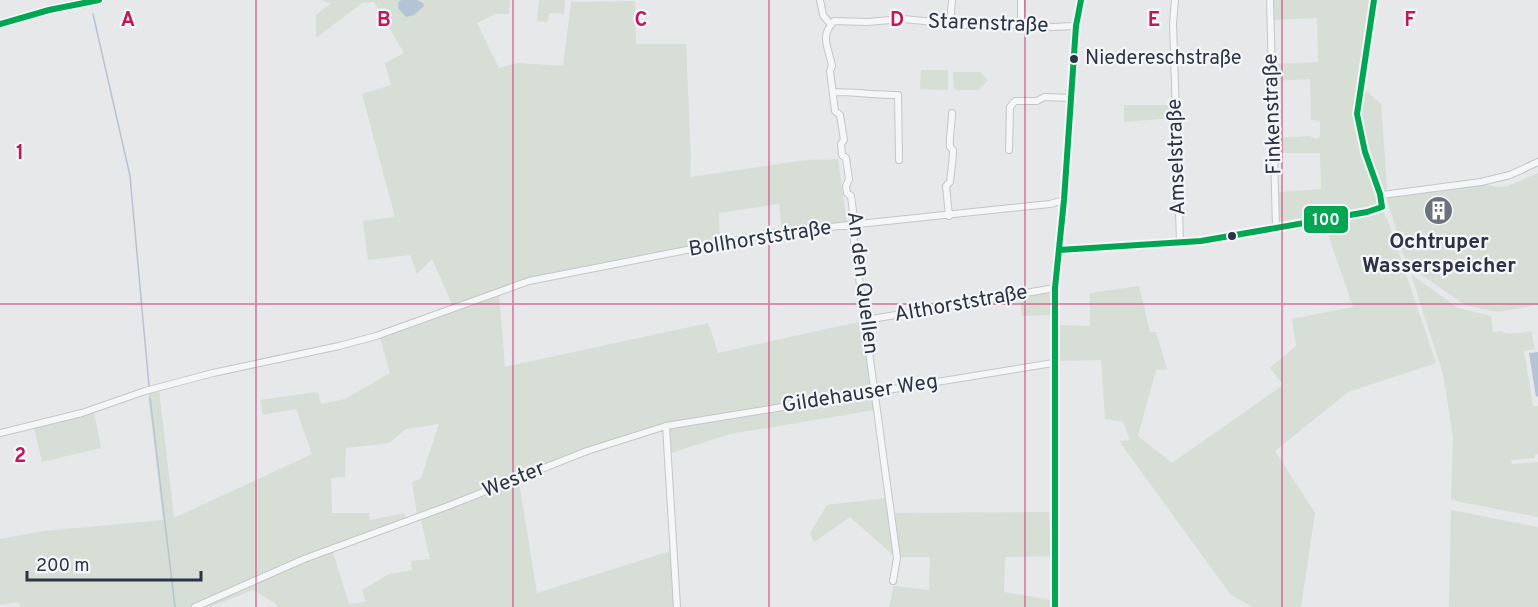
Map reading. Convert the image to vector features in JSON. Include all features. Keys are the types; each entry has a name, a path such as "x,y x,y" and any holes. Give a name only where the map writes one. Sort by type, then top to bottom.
{"main road":[{"path":"0,24 49,10 99,0"}],"street":[{"name":"An den Quellen","path":"820,0 823,15 831,25 825,40 831,62 835,111 840,115 844,140 841,144 842,155 846,158 849,179 846,186 847,193 851,196 854,219 852,226 867,320 897,558 893,580"},
{"path":"950,24 952,0"},
{"path":"1020,0 1020,24"},
{"path":"1055,607 1053,363 1055,288 1064,200 1076,26 1081,0"},
{"name":"Amselstraße","path":"1175,0 1173,24 1180,242"},
{"name":"Finkenstraße","path":"1270,0 1276,228"},
{"path":"1059,250 1211,239 1368,212 1382,207 1382,195 1373,177 1357,114 1374,0"},
{"name":"Starenstraße","path":"831,25 834,21 842,20 867,22 903,19 966,25 982,22 1005,26 1020,24 1076,26"},
{"path":"833,92 898,95 898,160"},
{"path":"1009,150 1010,107 1015,100 1037,101 1044,97 1071,98"},
{"path":"949,216 946,186 950,182 953,164 949,131 952,126 952,113"},
{"path":"1382,195 1481,182 1510,175 1538,162"},
{"name":"Bollhorststraße","path":"0,433 82,413 145,391 213,373 376,336 529,281 772,233 949,216 1050,204 1064,200"},
{"name":"Althorststraße","path":"867,320 1055,288"},
{"name":"Gildehauser Weg","path":"666,426 1053,363"},
{"path":"666,426 677,607"},
{"name":"Wester","path":"195,607 304,559 448,506 587,451 666,426"}],"shaded area":[{"path":"320,0 510,0 509,14 495,14 477,23 499,68 518,63 563,66 571,2 635,1 636,44 686,44 690,177 806,160 838,159 847,224 782,230 779,204 719,213 720,240 529,281 528,279 452,304 432,259 417,274 410,255 368,260 363,221 395,217 362,94 391,85 385,63 404,53 374,2 362,3 316,38 316,15 331,3"},
{"path":"539,0 565,0 564,14 549,13 548,22 537,21"},
{"path":"1273,0 1370,0 1355,112 1362,154 1380,205 1366,210 1281,222 1277,192 1321,189 1320,153 1277,153 1277,138 1309,136 1317,139 1320,136 1320,121 1311,120 1310,79 1276,81 1276,64 1318,62 1317,18 1273,20"},
{"path":"921,70 948,70 948,90 920,89"},
{"path":"953,72 980,72 988,80 979,90 954,90"},
{"path":"1365,90 1381,104 1387,188 1384,192 1372,165 1362,132 1361,111"},
{"path":"1124,105 1173,105 1174,118 1124,122"},
{"path":"1538,173 1538,305 1498,312 1465,305 1406,264 1386,196 1480,184 1508,186"},
{"path":"1382,210 1388,221 1436,363 1348,392 1275,451 1315,513 1301,607 1253,607 1231,595 1119,441 1130,440 1123,422 1105,419 1101,360 1057,361 1058,325 1090,326 1090,293 1139,286 1150,332 1156,332 1167,369 1156,370 1138,436 1172,463 1283,385 1270,368 1296,346 1292,319 1353,307 1324,222 1369,215"},
{"path":"1411,274 1458,308 1491,316 1493,333 1531,331 1535,349 1524,351 1533,406 1538,406 1538,454 1535,458 1511,460 1512,464 1538,462 1538,517 1451,500 1453,437 1443,374"},
{"path":"1048,293 1051,296 1050,315 1022,316 1020,298"},
{"path":"499,294 505,367 708,323 718,353 863,321 873,390 664,424 585,449 417,515 412,482 421,478 439,424 406,429 389,443 346,448 345,477 331,478 332,513 369,513 370,520 405,513 405,519 331,546 349,604 366,602 362,590 389,574 412,570 411,561 430,559 421,520 519,483 537,593 671,551 674,607 277,607 276,604 253,590 210,607 21,607 18,602 0,605 0,539 43,531 163,520 148,394 159,390 174,518 312,454 296,409 263,415 260,400 318,392 321,404 345,399 390,373 380,338"},
{"path":"873,395 875,410 730,434 671,453 669,429"},
{"path":"94,413 101,448 42,462 34,428"},
{"path":"886,498 893,555 850,517 814,542 810,533 827,505"},
{"path":"1451,510 1538,527 1538,607 1449,607"},
{"path":"1049,512 1051,556 1005,557 1004,592 1051,600 1052,607 889,607 894,586 929,590 930,557 899,557 895,513"}],"water":[{"path":"417,0 424,6 414,15 406,17 398,8 399,1"},
{"path":"1538,352 1538,396 1536,397 1529,353"}],"waterway":[{"path":"93,14 130,176 149,386"},
{"path":"150,398 175,607"}],"transit line":[{"name":"100","path":"0,24 49,10 99,0"},
{"name":"100","path":"1055,607 1055,288 1064,200 1076,26 1081,0"},
{"name":"100","path":"1059,250 1201,241 1367,212 1382,207 1380,194 1365,152 1357,114 1374,0"}],"place":[{"name":"Niedereschstraße","path":"1074,59"},
{"name":"Ochtruper Wasserspeicher","path":"1439,211"}]}
